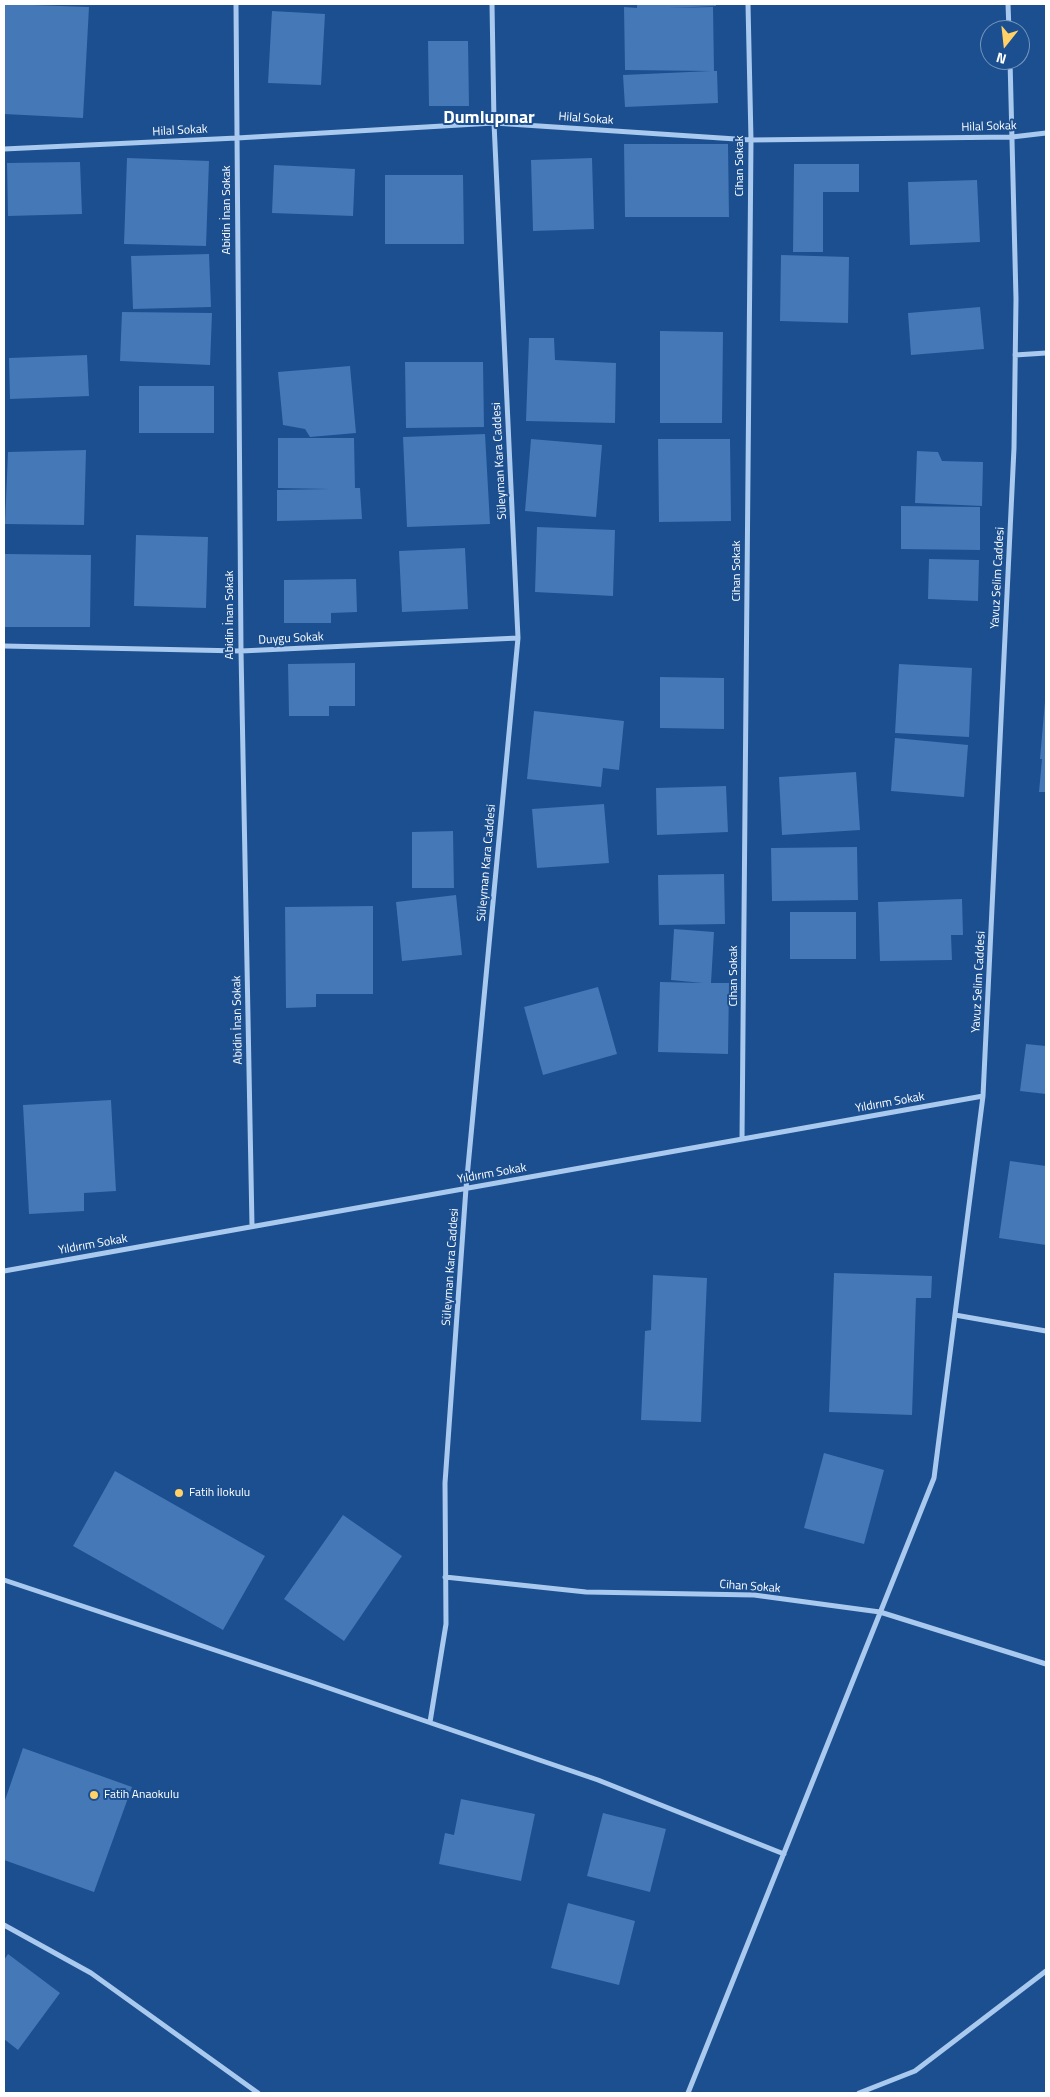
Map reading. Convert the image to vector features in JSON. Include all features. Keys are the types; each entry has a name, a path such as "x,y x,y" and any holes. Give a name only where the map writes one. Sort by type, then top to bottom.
{"street":[{"name":"Abidin İnan Sokak","path":"236,4 240,652 252,1226"},
{"name":"Süleyman Kara Caddesi","path":"430,1722 446,1624 445,1482 466,1188 518,638 494,123 492,4"},
{"name":"Cihan Sokak","path":"742,1139 751,140 748,4"},
{"path":"1008,4 1009,20"},
{"name":"Yavuz Selim Caddesi","path":"688,2093 934,1478 983,1096 1014,448 1016,299 1010,70"},
{"name":"Hilal Sokak","path":"4,148 237,138 494,123 751,140 1012,137 1046,132"},
{"path":"1016,354 1046,353"},
{"name":"Duygu Sokak","path":"4,646 240,652 518,638"},
{"name":"Yıldırım Sokak","path":"4,1271 983,1096"},
{"path":"955,1315 1046,1331"},
{"name":"Cihan Sokak","path":"445,1577 586,1592 754,1595 880,1612 1046,1664"},
{"path":"4,1580 598,1780 784,1854"},
{"path":"4,1925 91,1973 258,2093"},
{"path":"859,2093 915,2071 1046,1971"}],"building":[{"path":"4,4 89,7 83,118 4,114"},
{"path":"637,4 716,4 716,6 668,8 713,7 714,71 717,71 718,103 625,107 623,75 711,71 625,70 624,7 637,8"},
{"path":"272,11 325,14 321,85 268,83"},
{"path":"428,41 468,41 469,106 429,106"},
{"path":"624,144 728,144 729,217 625,217"},
{"path":"127,158 209,161 206,246 124,244"},
{"path":"592,158 594,229 533,231 531,160"},
{"path":"80,162 82,214 8,216 7,163"},
{"path":"794,164 859,164 859,192 823,192 823,252 793,252"},
{"path":"274,165 355,169 353,216 272,213"},
{"path":"385,175 463,175 464,244 385,244"},
{"path":"977,180 980,242 910,245 908,182"},
{"path":"209,254 211,307 133,309 131,256"},
{"path":"781,255 849,257 848,323 780,321"},
{"path":"980,307 984,349 911,355 908,313"},
{"path":"122,312 212,313 210,365 120,361"},
{"path":"660,331 723,332 722,423 660,423"},
{"path":"529,338 554,338 555,360 616,363 615,423 526,421"},
{"path":"87,355 89,396 10,399 9,358"},
{"path":"405,362 483,362 484,427 406,428"},
{"path":"350,366 356,433 310,437 305,429 283,425 278,372"},
{"path":"139,386 214,386 214,433 139,433"},
{"path":"485,434 490,524 407,527 403,437"},
{"path":"278,438 354,438 355,488 360,488 362,519 277,521 277,490 329,489 278,488"},
{"path":"531,439 602,445 596,517 525,511"},
{"path":"658,439 730,439 731,521 659,522"},
{"path":"86,450 84,525 5,524 8,452"},
{"path":"917,451 938,452 942,461 983,462 982,506 915,503"},
{"path":"901,506 980,507 980,550 901,549"},
{"path":"537,527 615,530 613,596 535,592"},
{"path":"136,535 208,537 206,608 134,606"},
{"path":"465,548 468,609 402,612 399,551"},
{"path":"5,554 91,555 90,627 5,627"},
{"path":"929,559 979,560 978,601 928,599"},
{"path":"356,579 357,612 331,613 331,623 284,623 284,580"},
{"path":"355,663 355,706 329,706 329,716 289,716 288,664"},
{"path":"899,664 972,668 969,737 895,733"},
{"path":"660,677 724,678 724,729 660,728"},
{"path":"1045,701 1046,792 1039,792 1042,759 1040,759"},
{"path":"534,711 624,721 619,770 603,768 601,787 527,779"},
{"path":"895,738 968,745 964,797 891,791"},
{"path":"856,772 860,830 782,835 779,777"},
{"path":"726,786 728,832 657,835 656,788"},
{"path":"604,804 609,863 537,868 532,809"},
{"path":"453,831 454,888 412,888 412,832"},
{"path":"857,847 858,900 772,901 771,848"},
{"path":"724,874 725,924 659,925 658,875"},
{"path":"456,895 462,955 402,961 396,902"},
{"path":"962,899 963,935 951,935 952,960 880,961 878,902"},
{"path":"373,906 373,994 316,994 316,1007 286,1008 285,907"},
{"path":"790,912 856,912 856,959 790,959"},
{"path":"674,929 714,932 711,983 729,983 728,1054 658,1052 660,982 703,983 671,980"},
{"path":"598,987 617,1054 543,1075 524,1007"},
{"path":"1026,1044 1046,1046 1046,1094 1020,1091"},
{"path":"111,1100 116,1191 84,1193 84,1211 29,1214 23,1105"},
{"path":"1010,1161 1046,1166 1046,1245 999,1238"},
{"path":"834,1273 932,1276 931,1298 916,1298 912,1415 829,1412"},
{"path":"653,1275 707,1278 701,1422 641,1420 645,1331 651,1330"},
{"path":"824,1453 884,1470 864,1544 804,1528"},
{"path":"115,1471 265,1556 223,1630 73,1546"},
{"path":"343,1515 402,1556 344,1641 284,1599"},
{"path":"23,1748 132,1787 94,1892 4,1860 4,1803"},
{"path":"461,1799 535,1814 521,1881 439,1864 445,1833 454,1835"},
{"path":"603,1813 666,1829 650,1892 587,1876"},
{"path":"568,1903 635,1921 619,1985 551,1968"},
{"path":"8,1954 60,1993 18,2050 4,2039 4,1960"}],"place":[{"name":"Fatih İlokulu","path":"179,1493"},
{"name":"Fatih Anaokulu","path":"94,1795"}],"district":[{"name":"Dumlupınar","path":"489,119"}]}
